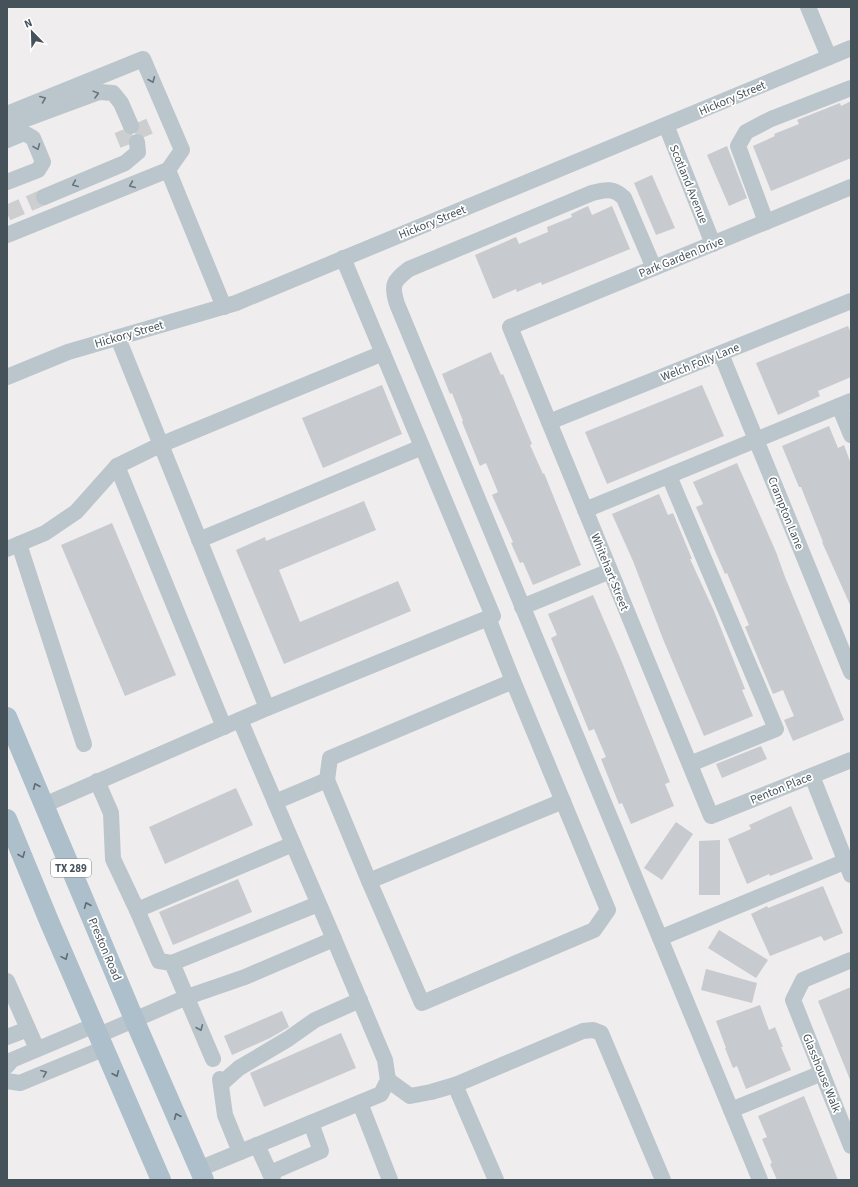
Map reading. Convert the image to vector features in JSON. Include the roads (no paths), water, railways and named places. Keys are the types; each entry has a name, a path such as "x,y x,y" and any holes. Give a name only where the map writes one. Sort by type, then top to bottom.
{"main road":[{"name":"Preston Road","path":"7,717 134,1019 202,1175"},
{"path":"7,819 49,921 161,1180"}],"street":[{"path":"808,7 829,57"},
{"name":"Hickory Street","path":"7,377 68,352 236,303 851,48"},
{"path":"7,114 143,59 182,150 168,170 7,235"},
{"path":"766,222 738,146 746,132 771,119 851,88"},
{"path":"7,126 99,92 113,93 121,103 130,126"},
{"name":"Scotland Avenue","path":"666,125 713,244"},
{"path":"7,140 24,133 33,138 43,162 38,170 7,182"},
{"path":"44,197 125,163 137,144"},
{"path":"168,170 224,307"},
{"name":"Park Garden Drive","path":"510,327 851,187"},
{"path":"654,268 624,198 619,193 608,190 592,193 409,269 393,284 393,293 396,304 760,1180"},
{"path":"44,805 267,708 493,616 343,258"},
{"name":"Welch Folly Lane","path":"549,422 851,301"},
{"name":"Whitehart Street","path":"510,327 711,816"},
{"path":"118,338 267,708"},
{"path":"84,744 13,546 45,533 76,512 117,466 160,445 383,353"},
{"name":"Crampton Lane","path":"721,354 851,672"},
{"path":"585,510 845,404 851,435"},
{"path":"199,540 422,447"},
{"path":"117,466 224,727"},
{"path":"669,476 776,729 690,764"},
{"path":"522,607 610,571"},
{"path":"488,618 608,910 594,930 422,1003 327,780 330,758 513,681"},
{"path":"202,1175 240,1152 381,1094 388,1080 385,1060 240,720"},
{"name":"Penton Place","path":"711,816 851,760"},
{"path":"660,938 849,865 812,776"},
{"path":"275,802 327,780"},
{"path":"97,782 111,814 113,859 159,961 172,964 318,904"},
{"path":"369,881 563,801"},
{"path":"137,910 293,844"},
{"path":"7,1081 20,1083 99,1036 134,1019 187,997 245,977 334,940"},
{"name":"Glasshouse Walk","path":"851,960 803,980 793,1000 851,1146"},
{"path":"172,964 213,1058"},
{"path":"7,981 37,1049"},
{"path":"240,1152 225,1115 221,1081 315,1020 360,1000"},
{"path":"7,1037 28,1029"},
{"path":"388,1080 410,1096 431,1092 455,1085 583,1031 593,1030 601,1033 663,1180"},
{"path":"7,1066 12,1060 37,1049 99,1036"},
{"path":"731,1110 822,1073"},
{"path":"455,1085 496,1180"},
{"path":"360,1103 390,1180"},
{"path":"257,1145 272,1177 321,1151 311,1123"}],"tunnel":[{"path":"139,122 146,138"},
{"path":"122,130 128,145"},
{"path":"7,213 44,197"}]}
